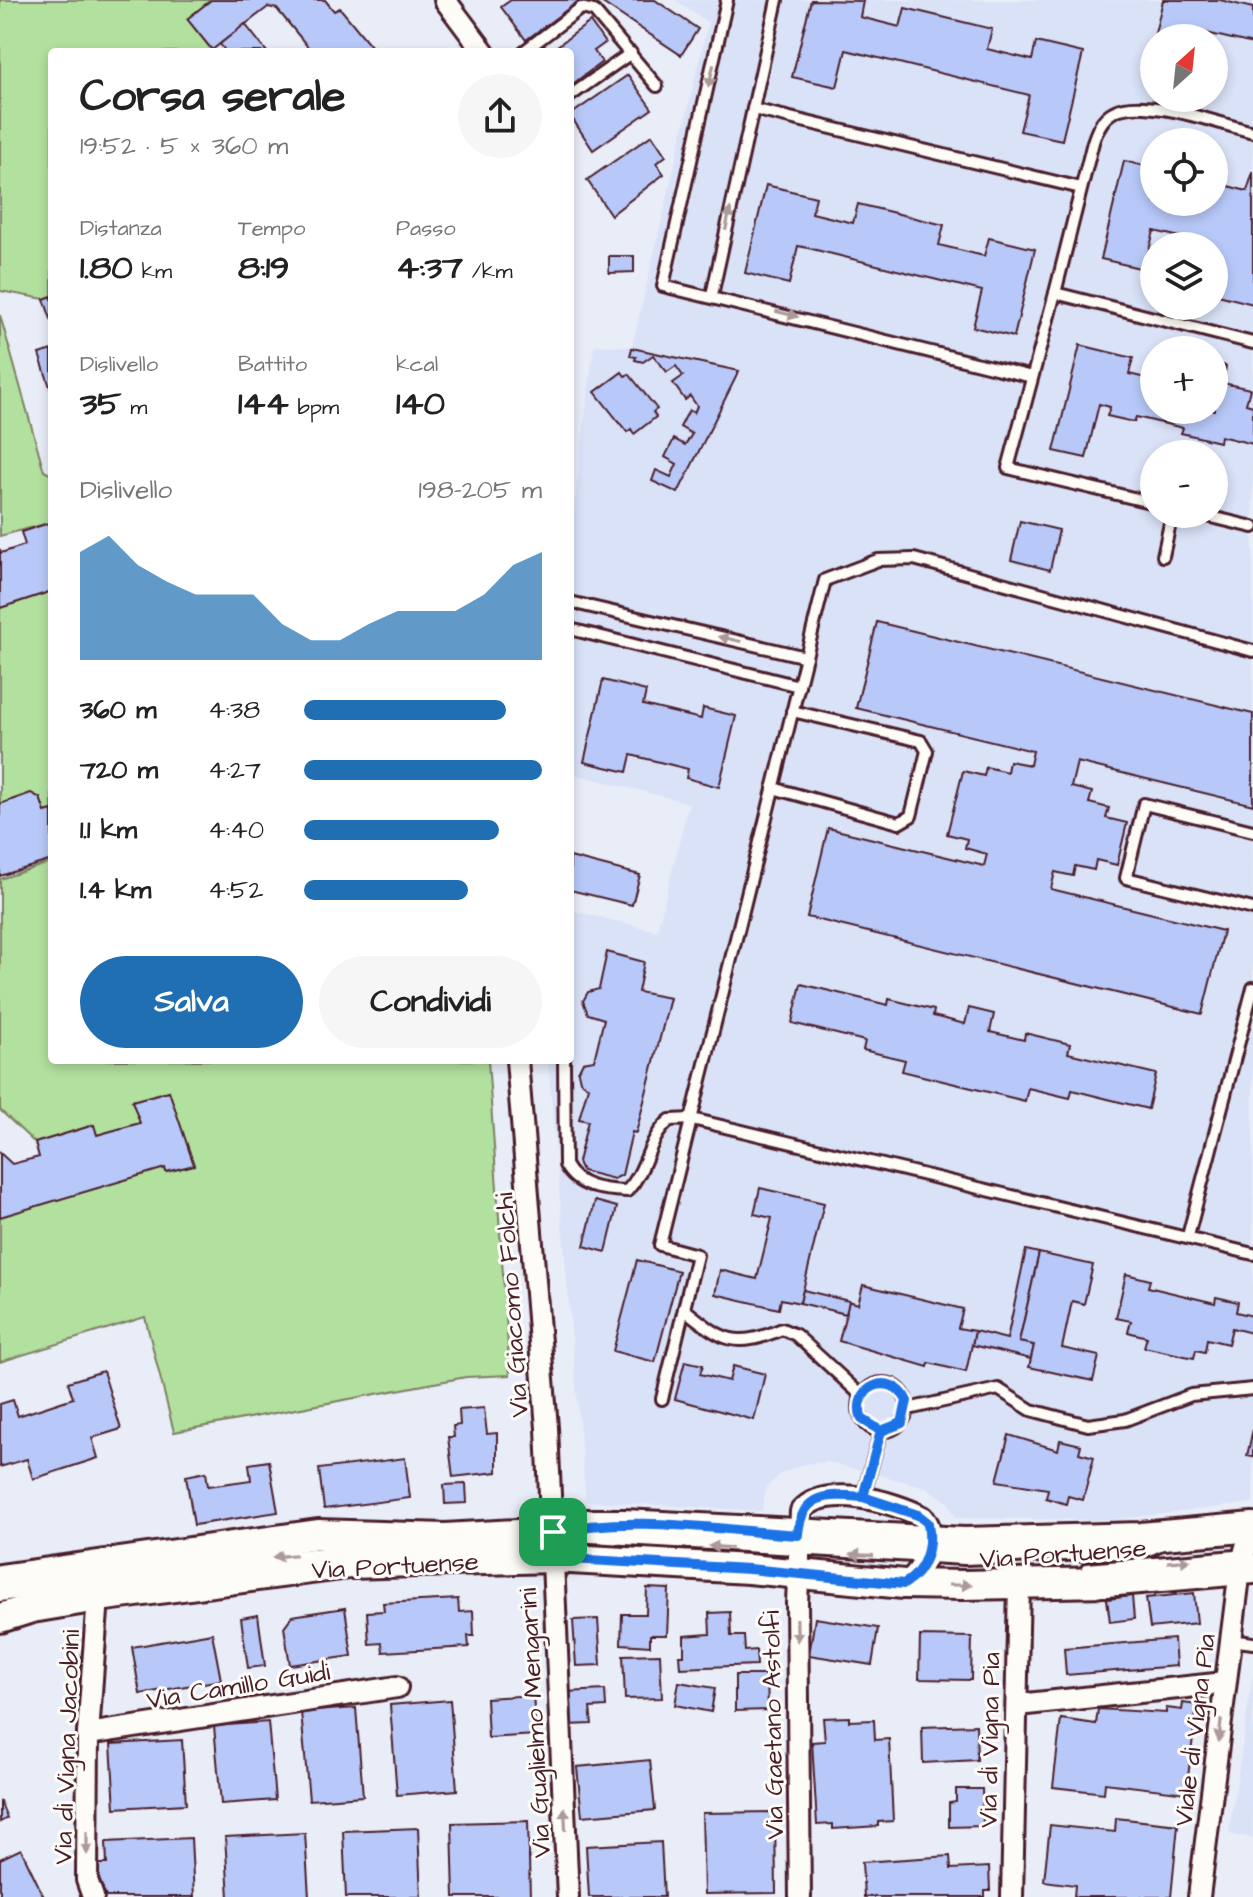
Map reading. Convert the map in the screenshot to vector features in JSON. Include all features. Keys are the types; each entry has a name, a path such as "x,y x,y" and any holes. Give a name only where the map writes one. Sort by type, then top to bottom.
{"main road":[{"name":"Via Portuense","path":"0,1618 32,1608 98,1597 349,1564 553,1545 587,1524 624,1524 798,1554 904,1584 1106,1582 1248,1558"},
{"name":"Via Portuense","path":"0,1579 318,1534 798,1554 928,1550 1253,1527"}],"street":[{"path":"445,0 481,48"},
{"name":"Via Giacomo Folchi","path":"517,1064 553,1545"},
{"path":"798,1554 800,1514 811,1502 827,1498 863,1497 923,1517 928,1523 928,1550 919,1573 904,1584"},
{"name":"Via Guglielmo Mengarini","path":"553,1545 568,1897"},
{"name":"Via Gaetano Astolfi","path":"798,1554 800,1897"},
{"name":"Viale di Vigna Pia","path":"1199,1897 1231,1640 1248,1558"},
{"name":"Via di Vigna Pia","path":"1012,1897 1019,1585"},
{"name":"Via di Vigna Jacobini","path":"93,1897 87,1880 88,1734 98,1597"},
{"path":"1027,1704 1225,1683"},
{"name":"Via Camillo Guidi","path":"88,1734 397,1687"}],"lane":[{"path":"727,0 663,286 712,295 1032,377"},
{"path":"712,295 777,0"},
{"path":"528,48 581,8 588,8 657,86"},
{"path":"574,93 631,53"},
{"path":"1140,500 1008,468 1100,126 1121,108 1152,108 1253,132"},
{"path":"753,109 1081,188"},
{"path":"1055,293 1253,343"},
{"path":"1228,521 1253,527"},
{"path":"1163,556 1169,528"},
{"path":"662,1399 697,1255 660,1245 825,580 878,560 914,559 1253,651"},
{"path":"574,603 806,657"},
{"path":"574,630 799,686"},
{"path":"773,788 899,823 911,816 927,751 921,741 792,711"},
{"path":"1253,831 1144,804 1126,878 1253,909"},
{"path":"1188,1236 1253,988"},
{"path":"564,1064 565,1165 571,1177 603,1190 627,1191 637,1180 655,1133 670,1120 692,1119 1253,1254"},
{"path":"684,1309 722,1339 743,1342 782,1329 796,1335 862,1396 862,1419 881,1431"},
{"path":"862,1396 874,1385 890,1384 903,1393 908,1409 902,1423 881,1431"},
{"path":"908,1409 998,1389 1031,1410 1088,1425 1125,1420 1191,1395 1253,1389"},
{"path":"863,1497 881,1431"},
{"name":"Via Portuense","path":"0,1596 232,1562 445,1538"},
{"name":"Via Portuense","path":"0,1612 32,1608"},
{"path":"1231,1640 1253,1643"}],"shaded area":[{"path":"675,0 1253,0 1253,1503 1111,1520 956,1518 948,1502 926,1487 827,1462 805,1464 782,1473 766,1487 762,1511 586,1501 548,1064 574,1064 574,911 657,931 689,803 574,774 574,509 594,345 632,347 708,23"},
{"path":"1253,1674 1253,1838 1229,1834"}],"green space":[{"path":"0,0 211,0 188,19 211,48 48,48 48,298 0,291"},
{"path":"0,315 44,471 48,473 48,523 0,536"},
{"path":"48,592 48,811 45,812 40,798 31,793 0,804 0,608"},
{"path":"48,863 48,1064 488,1064 510,1375 466,1377 174,1432 145,1317 0,1362 0,1217 164,1168 167,1172 193,1165 169,1091 133,1101 140,1123 97,1135 93,1125 35,1143 0,1110 0,879"}],"building":[{"path":"211,0 325,0 334,11 340,8 373,48 309,48 277,9 268,7 215,48 210,48 187,19"},
{"path":"511,0 580,0 526,40 501,7"},
{"path":"598,0 655,0 698,29 681,55"},
{"path":"811,0 863,1 860,17 900,27 905,8 992,29 987,49 1032,60 1036,42 1083,53 1062,140 1020,131 1029,95 846,50 837,87 792,77"},
{"path":"1163,0 1220,0 1253,8 1253,44 1228,38 1228,24 1157,24"},
{"path":"590,22 605,43 594,51 602,62 574,83 574,48 554,48"},
{"path":"245,24 264,48 223,48 220,44"},
{"path":"628,75 652,109 593,150 574,121 574,112"},
{"path":"652,135 666,156 656,163 664,174 611,215 587,180"},
{"path":"1124,161 1140,165 1140,216 1228,216 1228,186 1247,191 1253,172 1253,304 1228,298 1228,232 1140,232 1140,268 1101,259"},
{"path":"766,185 816,197 812,213 853,223 858,204 944,225 939,245 984,256 989,238 1035,249 1014,337 973,327 982,291 808,248 798,246 789,284 745,273"},
{"path":"609,256 634,256 634,272 609,273"},
{"path":"1080,345 1133,358 1129,374 1140,377 1140,418 1136,417 1134,422 1107,416 1110,407 1099,404 1086,458 1054,451"},
{"path":"632,348 739,371 678,493 652,481 656,470 671,477 677,464 665,457 674,439 685,445 692,434 680,427 689,410 694,413 697,406 690,396 685,400 673,383 683,376 676,366 667,372 653,355 643,362 635,360 636,357 630,356"},
{"path":"48,351 48,381 39,354"},
{"path":"622,372 625,376 629,374 657,409 653,412 656,417 634,434 631,429 627,432 595,392"},
{"path":"1228,384 1250,389 1246,404 1253,406 1253,444 1220,436 1219,440 1211,440 1181,433 1183,428 1166,424 1228,424"},
{"path":"1020,521 1059,530 1050,570 1011,560"},
{"path":"48,523 48,592 0,608 0,549 1,553 25,545 21,532"},
{"path":"877,622 1253,714 1253,805 1077,762 1071,787 1092,792 1089,803 1109,808 1106,818 1127,823 1117,865 1096,860 1094,870 1075,866 1073,876 1055,872 1051,889 1223,931 1202,1014 807,917 828,828 984,866 987,854 965,848 967,839 947,834 963,771 984,776 986,767 1007,772 1009,761 1030,765 1033,751 856,708"},
{"path":"603,680 646,691 643,705 701,719 703,708 736,716 719,787 686,778 688,769 631,755 627,772 584,762"},
{"path":"31,793 40,798 45,812 48,811 48,861 0,876 0,804"},
{"path":"574,858 640,875 632,905 574,891"},
{"path":"607,952 644,962 638,992 670,998 636,1133 632,1132 622,1175 614,1179 582,1171 578,1162 588,1121 579,1119 588,1087 580,1081 578,1072 583,1062 594,1060 604,1019 588,1014 583,1001 588,992 599,989"},
{"path":"801,984 888,1005 889,999 934,1010 933,1016 965,1024 969,1008 994,1014 990,1032 1024,1040 1025,1033 1070,1044 1068,1053 1156,1074 1148,1109 1072,1090 1070,1098 1028,1088 1025,1101 902,1071 905,1060 863,1050 865,1041 792,1023"},
{"path":"169,1091 194,1165 166,1172 165,1168 0,1217 0,1153 12,1164 39,1157 35,1143 94,1125 97,1135 140,1123 132,1101"},
{"path":"760,1188 824,1203 800,1303 781,1299 779,1309 715,1294 720,1270 757,1279 772,1218 754,1214"},
{"path":"595,1201 617,1207 606,1252 584,1246"},
{"path":"1026,1250 1039,1253 1019,1342 1034,1345 1031,1359 972,1345 975,1331 1007,1339"},
{"path":"1039,1253 1093,1265 1084,1304 1072,1301 1062,1348 1099,1356 1093,1381 1029,1367 1034,1345 1019,1342"},
{"path":"637,1260 679,1271 655,1362 613,1351"},
{"path":"1126,1274 1150,1280 1148,1287 1215,1303 1216,1297 1238,1302 1236,1312 1253,1316 1253,1338 1252,1333 1232,1328 1228,1344 1207,1339 1205,1352 1196,1350 1194,1358 1144,1347 1147,1337 1128,1332 1131,1321 1116,1318"},
{"path":"863,1285 963,1309 958,1328 975,1331 966,1372 929,1363 928,1367 839,1341 849,1301 858,1304"},
{"path":"803,1290 849,1301 846,1314 800,1303"},
{"path":"685,1361 703,1365 700,1374 729,1381 733,1366 765,1374 754,1420 675,1399"},
{"path":"103,1371 121,1429 92,1438 98,1458 33,1479 27,1459 0,1467 0,1404 13,1400 18,1416 73,1398 68,1382"},
{"path":"484,1408 487,1434 497,1433 497,1472 453,1477 448,1437 454,1437 453,1426 460,1425 459,1410"},
{"path":"1253,1429 1253,1457 1247,1456"},
{"path":"1009,1435 1058,1450 1060,1440 1081,1445 1079,1453 1094,1457 1083,1500 1068,1496 1066,1504 1046,1498 1048,1489 997,1481"},
{"path":"405,1458 410,1498 324,1509 319,1469"},
{"path":"269,1461 278,1512 194,1525 186,1476 206,1472 208,1486 251,1480 249,1464"},
{"path":"466,1484 467,1503 445,1504 444,1485"},
{"path":"647,1588 669,1589 667,1635 650,1635 650,1646 621,1644 622,1614 646,1614"},
{"path":"1194,1593 1197,1623 1150,1628 1146,1598"},
{"path":"1132,1596 1134,1619 1110,1622 1107,1599"},
{"path":"458,1599 459,1612 473,1611 474,1636 468,1636 469,1647 383,1652 382,1643 369,1644 367,1612 384,1611 383,1603"},
{"path":"345,1608 352,1656 290,1665 284,1627 292,1616"},
{"path":"730,1612 731,1636 744,1636 745,1651 756,1650 757,1665 680,1668 679,1655 684,1655 684,1636 710,1634 709,1613"},
{"path":"258,1615 265,1666 248,1668 241,1618"},
{"path":"815,1618 878,1628 872,1665 809,1655"},
{"path":"598,1619 601,1665 576,1666 573,1620"},
{"path":"212,1633 221,1680 140,1694 132,1647"},
{"path":"920,1636 972,1637 971,1680 919,1679"},
{"path":"1174,1639 1176,1666 1066,1675 1064,1648"},
{"path":"660,1654 662,1698 625,1699 623,1655"},
{"path":"735,1675 767,1675 768,1710 735,1711"},
{"path":"679,1682 715,1688 711,1712 675,1705"},
{"path":"605,1690 606,1707 590,1708 592,1724 568,1725 566,1692"},
{"path":"533,1695 536,1735 488,1738 486,1698"},
{"path":"450,1700 457,1790 397,1795 390,1705"},
{"path":"1183,1703 1197,1705 1186,1793 1105,1783 1104,1793 1053,1787 1061,1719 1096,1724 1098,1709 1166,1713 1166,1708 1182,1710"},
{"path":"356,1708 363,1796 309,1800 301,1712"},
{"path":"849,1717 849,1721 874,1720 875,1740 889,1739 893,1821 878,1822 878,1826 833,1829 833,1824 817,1825 812,1742 825,1741 823,1718"},
{"path":"268,1722 275,1800 221,1804 214,1726"},
{"path":"976,1725 977,1760 923,1763 922,1727"},
{"path":"182,1740 186,1804 115,1808 111,1744"},
{"path":"650,1760 655,1810 582,1816 577,1767"},
{"path":"956,1789 982,1789 983,1826 949,1827 949,1803 956,1802"},
{"path":"0,1801 7,1818 0,1822"},
{"path":"775,1812 776,1893 704,1894 702,1813"},
{"path":"1116,1818 1178,1825 1171,1897 1074,1897 1075,1885 1044,1881 1050,1825 1115,1832"},
{"path":"528,1821 530,1897 454,1897 452,1823"},
{"path":"418,1828 421,1897 346,1897 343,1831"},
{"path":"305,1833 309,1897 229,1897 225,1837"},
{"path":"191,1838 194,1897 106,1897 98,1879 97,1864 107,1864 106,1842"},
{"path":"661,1842 664,1897 589,1897 586,1846"},
{"path":"21,1849 44,1897 0,1897 0,1859"},
{"path":"950,1856 951,1869 989,1867 990,1891 985,1891 985,1897 864,1897 862,1862"}],"route":[{"path":"553,1532 553,1558 749,1569 904,1584 919,1573 927,1558 928,1523 923,1517 863,1497 881,1431 867,1425 862,1419 859,1403 867,1389 882,1383 897,1387 907,1401 908,1409 902,1423 889,1431 881,1431 870,1474 863,1497 827,1498 811,1502 800,1514 798,1535 624,1524 587,1524 553,1532"}]}
